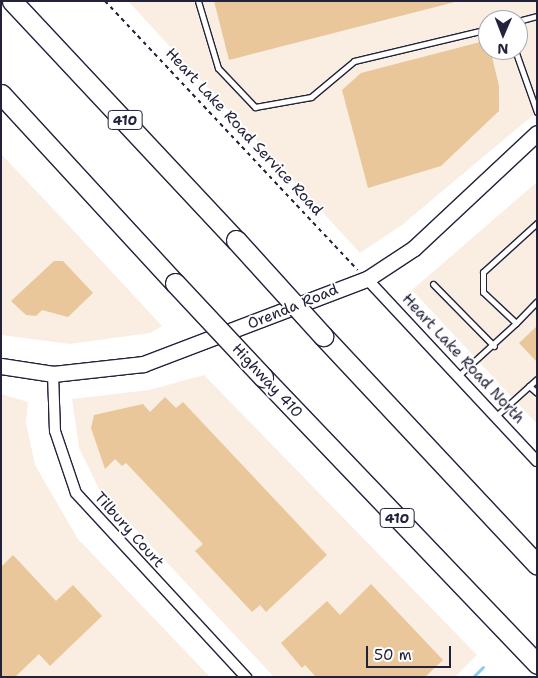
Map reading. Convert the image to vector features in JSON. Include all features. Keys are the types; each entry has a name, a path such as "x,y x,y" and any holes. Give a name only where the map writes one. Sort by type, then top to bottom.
{"highway":[{"name":"410","path":"12,1 537,565"},
{"name":"Highway 410","path":"1,94 263,377 537,664"}],"street":[{"name":"Orenda Road","path":"1,366 53,374 107,371 181,353 366,278 414,248 537,133"},
{"name":"Heart Lake Road North","path":"366,278 537,460"},
{"name":"Tilbury Court","path":"53,374 55,431 76,493 246,677"}],"lane":[{"path":"198,1 218,68 255,108 311,97 354,61 478,31"},
{"path":"519,60 537,112"},
{"path":"516,323 483,292 483,272 537,223"},
{"path":"433,284 494,346"},
{"path":"458,376 494,346 537,301"},
{"path":"495,416 537,379"},
{"path":"529,386 537,393"}],"path":[{"name":"Heart Lake Road Service Road","path":"105,1 366,278"}],"shaded area":[{"path":"128,1 537,1 537,112 402,225 360,253"},
{"path":"1,154 162,326 150,333 70,344 1,335"},
{"path":"537,182 537,424 412,290"},
{"path":"204,375 477,655 455,677 274,677 100,491 79,448 72,399 149,390"},
{"path":"1,394 28,402 26,423 35,465 78,539 210,677 1,677"}],"building":[{"path":"214,1 454,1 455,2 229,60"},
{"path":"478,43 478,60 493,60 499,86 499,111 441,166 368,188 342,90 361,73"},
{"path":"54,261 63,261 93,293 68,317 42,310 36,316 26,315 11,301"},
{"path":"537,326 537,362 519,343"},
{"path":"165,397 176,408 183,402 327,555 266,612 260,605 252,612 195,551 203,544 126,463 122,466 115,459 105,469 91,428 94,415 143,404 150,412"},
{"path":"13,555 56,601 73,585 102,616 50,666 39,654 15,677 1,677 1,567"},
{"path":"371,584 443,660 425,677 316,677 305,665 302,668 281,643 327,601 340,615"}],"waterway":[{"path":"473,677 483,667"}]}
